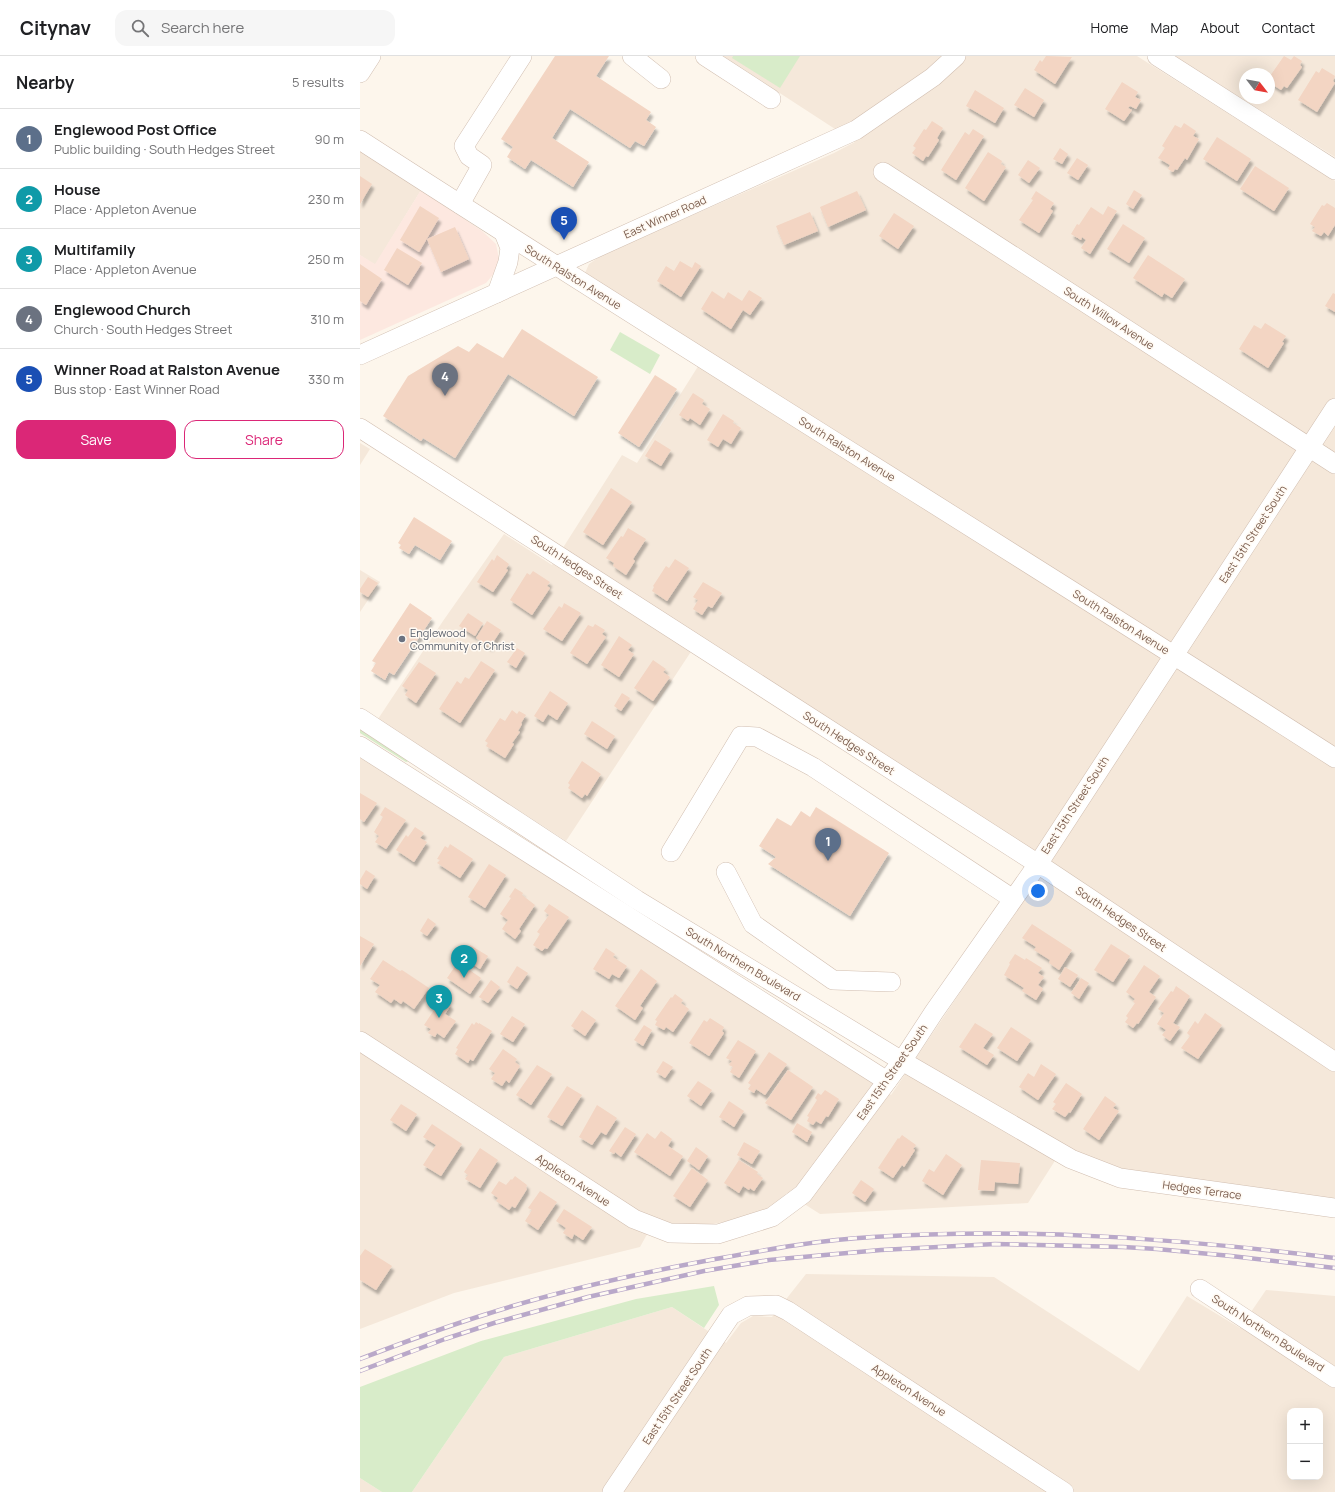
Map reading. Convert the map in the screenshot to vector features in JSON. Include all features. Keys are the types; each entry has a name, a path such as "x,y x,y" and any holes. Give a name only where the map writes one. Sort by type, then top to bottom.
{"street":[{"path":"360,72 371,56"},
{"path":"460,204 482,165 469,156 464,146 522,56"},
{"path":"632,56 661,79"},
{"path":"705,56 770,99"},
{"name":"East Winner Road","path":"360,355 856,130 933,77 956,56"},
{"path":"1157,56 1335,170"},
{"name":"South Ralston Avenue","path":"360,140 555,266 1174,655 1335,758"},
{"name":"South Willow Avenue","path":"883,172 1335,464"},
{"path":"497,293 508,262 510,248 504,233"},
{"name":"East 15th Street South","path":"803,1194 902,1061 934,1012 1038,864 1335,408"},
{"name":"South Hedges Street","path":"360,428 1038,864 1335,1062"},
{"name":"South Northern Boulevard","path":"360,718 637,900 902,1061 1071,1160"},
{"path":"670,852 741,736 757,737 813,767 1013,899"},
{"name":"South Northern Boulevard","path":"360,746 887,1081"},
{"path":"410,777 421,758"},
{"path":"726,872 753,924 833,980 891,982"},
{"name":"Appleton Avenue","path":"360,1041 634,1219 670,1233 718,1234 772,1217 803,1194"},
{"name":"Hedges Terrace","path":"1071,1160 1120,1178 1335,1208"},
{"name":"South Northern Boulevard","path":"1200,1289 1335,1378"},
{"name":"Appleton Avenue","path":"748,1306 776,1305 788,1311 1064,1492"},
{"name":"East 15th Street South","path":"612,1492 731,1315 748,1306"}],"shaded area":[{"path":"723,56 1137,56 1335,181 1335,1201 1119,1170 1080,1155 1065,1145 1028,1203 820,1214 787,1193 772,1207 740,1219 702,1226 671,1223 656,1218 640,1247 454,1293 360,1329 360,757 891,1095 1048,862 700,638 566,841 378,719 443,621 504,534 552,565 622,455 637,463 697,368 706,350 585,273 589,264 602,255 834,153 855,142"},
{"path":"1174,56 1335,56 1335,157 1251,104 1275,104 1275,68 1239,68 1239,97"},
{"path":"360,149 421,190 375,265 360,255"},
{"path":"421,190 482,231 496,244 499,259 496,271 486,283 360,340 360,255 375,264"},
{"path":"360,443 370,449 360,465"},
{"path":"360,570 380,582 360,612"},
{"path":"806,1274 994,1277 1139,1371 1187,1296 1240,1328 1266,1290 1335,1296 1335,1492 412,1492 504,1357 672,1307 726,1343 741,1323 753,1316 772,1317"},
{"path":"360,1478 382,1492 360,1492"}],"green space":[{"path":"733,56 800,56 780,88 732,58"},
{"path":"620,332 660,355 650,374 610,350"},
{"path":"360,724 409,761 406,762 360,733"},
{"path":"714,1286 719,1305 704,1328 672,1307 504,1357 412,1492 382,1492 360,1478 360,1387 481,1341 636,1299"}],"building":[{"path":"555,56 609,56 596,76 651,112 646,120 656,127 644,146 635,141 630,148 570,109 552,138 589,162 573,187 531,160 525,169 507,157 513,147 501,139"},
{"path":"1046,56 1072,57 1055,84 1034,70 1040,60 1042,62"},
{"path":"1284,56 1291,60 1294,56 1302,61 1300,65 1302,67 1287,88 1284,86 1281,90 1275,86 1275,69"},
{"path":"1322,68 1335,76 1333,81 1335,83 1317,112 1298,100 1316,71 1319,73"},
{"path":"1122,82 1138,92 1135,97 1141,100 1136,109 1130,106 1128,108 1132,110 1124,121 1105,109"},
{"path":"1025,88 1044,100 1034,117 1014,105"},
{"path":"975,90 1004,108 995,123 966,106"},
{"path":"932,121 943,128 937,138 939,140 928,157 926,156 923,161 912,153 916,148 913,146 924,129 926,130"},
{"path":"1184,123 1196,131 1193,136 1199,139 1187,160 1185,158 1177,170 1175,169 1173,172 1168,169 1170,165 1158,158 1165,148 1162,146 1175,125 1181,128"},
{"path":"973,129 984,136 956,180 941,170 965,132 969,135"},
{"path":"1217,137 1251,159 1237,181 1203,159"},
{"path":"1060,148 1068,154 1062,164 1053,159"},
{"path":"988,152 1002,161 1001,164 1006,167 984,201 965,188"},
{"path":"1077,158 1088,165 1078,180 1067,173"},
{"path":"1028,160 1040,168 1029,183 1018,175"},
{"path":"1255,166 1289,188 1274,211 1240,189"},
{"path":"360,176 372,184 360,204"},
{"path":"1134,190 1142,195 1133,209 1126,204"},
{"path":"857,191 866,210 828,227 820,207"},
{"path":"1036,191 1054,203 1050,209 1053,211 1039,233 1019,220 1033,200 1031,199"},
{"path":"1327,203 1335,208 1335,225 1328,236 1324,232 1321,236 1312,231 1315,227 1310,224 1322,205 1324,206"},
{"path":"420,206 439,218 419,252 400,240"},
{"path":"1108,206 1117,211 1090,254 1081,248 1086,240 1082,237 1081,240 1071,234 1091,207 1103,215"},
{"path":"810,212 818,231 784,245 776,226"},
{"path":"894,213 914,226 898,249 879,236"},
{"path":"1123,224 1145,238 1129,263 1107,249"},
{"path":"455,227 469,259 441,272 427,239"},
{"path":"397,248 422,263 408,285 384,270"},
{"path":"1148,255 1185,279 1172,298 1164,293 1162,297 1133,278"},
{"path":"680,261 692,268 695,262 701,266 681,297 657,281 666,266 674,271"},
{"path":"360,264 382,279 366,305 360,301"},
{"path":"749,290 762,298 750,315 743,310 731,329 701,309 712,291 724,299 728,292 742,301"},
{"path":"1333,293 1335,294 1335,312 1325,306"},
{"path":"1265,323 1286,336 1282,342 1284,343 1268,368 1239,349 1254,325 1261,329"},
{"path":"522,329 598,377 574,416 508,374 455,458 423,438 421,441 383,416 408,376 458,346 469,352 477,343 503,358"},
{"path":"655,375 677,389 639,447 618,433"},
{"path":"693,393 704,400 702,404 710,409 700,425 690,418 688,421 679,415"},
{"path":"723,414 734,421 733,423 741,428 731,444 723,439 718,447 707,440"},
{"path":"655,440 671,450 661,466 645,456"},
{"path":"611,488 632,502 603,545 583,532"},
{"path":"414,517 452,541 440,560 415,545 409,554 399,548 401,545 398,543"},
{"path":"628,528 646,539 633,559 635,561 626,575 613,566 614,563 606,558 621,536 623,537"},
{"path":"497,555 509,564 506,569 508,570 493,592 477,582 492,559 494,561"},
{"path":"675,559 689,568 667,601 652,591 653,586 666,566 669,568"},
{"path":"533,571 550,582 547,586 550,588 532,615 510,600 527,573 530,575"},
{"path":"368,577 378,583 368,597 360,592 360,589"},
{"path":"703,582 722,593 712,608 708,606 702,615 693,609 698,600 693,597"},
{"name":"Englewood Community of Christ","path":"410,603 432,618 394,675 389,672 385,680 371,671 376,663 372,661"},
{"path":"564,603 581,613 562,641 543,629 559,606 562,608"},
{"path":"468,613 483,623 475,636 459,626"},
{"path":"487,621 501,630 490,647 476,638"},
{"path":"595,624 605,630 602,634 606,637 587,664 570,653 588,625 593,627"},
{"path":"619,636 632,645 628,650 634,654 619,677 601,665"},
{"path":"517,648 525,653 516,668 507,662"},
{"path":"653,660 666,669 663,672 670,677 653,701 634,688"},
{"path":"481,661 495,670 460,723 439,709 457,681 461,684 465,677 469,679"},
{"path":"419,662 436,673 416,703 405,695 408,690 402,686"},
{"path":"550,691 568,703 557,720 548,714 543,722 534,716"},
{"path":"622,693 630,698 621,711 614,706"},
{"path":"512,710 517,714 519,711 526,715 518,731 520,732 512,743 514,744 505,758 486,746 488,743 485,741 500,718 505,721"},
{"path":"592,721 615,736 607,749 584,734"},
{"path":"582,761 601,774 587,796 585,794 582,798 568,788 570,785 568,783"},
{"path":"360,793 377,803 364,822 360,819"},
{"path":"385,807 406,820 386,849 375,842 379,836 374,832 383,817 380,815"},
{"path":"816,807 889,853 850,916 768,864 776,857 759,846 777,818 791,826 801,811 810,817"},
{"path":"415,827 424,833 420,838 427,842 414,862 396,850 406,835 408,837"},
{"path":"450,844 473,859 460,878 437,863 440,860 437,859 445,846 448,848"},
{"path":"489,864 506,875 485,908 468,897"},
{"path":"366,870 375,876 367,889 360,884 360,880"},
{"path":"515,888 523,893 522,895 535,905 519,929 521,931 515,939 502,929 508,920 500,914 511,898 509,897"},
{"path":"549,904 569,917 547,949 545,948 542,951 533,945 540,934 537,932 549,915 544,911"},
{"path":"428,918 436,924 427,936 420,931"},
{"path":"1032,924 1072,950 1059,970 1049,963 1050,960 1034,950 1036,947 1022,938"},
{"path":"360,936 374,944 360,966"},
{"path":"1111,944 1130,956 1113,982 1094,970"},
{"path":"470,945 488,956 480,969 462,957"},
{"path":"606,948 615,954 613,957 627,966 619,978 612,974 609,979 593,969"},
{"path":"1015,954 1025,960 1026,958 1042,968 1038,973 1044,977 1038,985 1043,989 1036,1000 1022,991 1024,988 1004,975"},
{"path":"383,960 400,971 402,970 429,988 414,1009 403,1001 401,1004 394,999 391,1003 375,992 380,985 370,979"},
{"path":"458,962 481,978 470,994 447,978"},
{"path":"1144,965 1160,976 1149,992 1156,997 1138,1024 1137,1023 1133,1028 1125,1022 1128,1018 1126,1016 1135,1003 1133,1002 1135,999 1126,992"},
{"path":"517,966 528,973 517,989 507,982"},
{"path":"1065,967 1078,975 1070,987 1058,979"},
{"path":"641,969 657,981 640,1006 643,1008 635,1020 615,1006"},
{"path":"1081,978 1089,983 1079,999 1071,993"},
{"path":"491,980 500,987 488,1003 479,997"},
{"path":"1176,986 1190,996 1173,1023 1180,1027 1170,1041 1162,1035 1166,1030 1157,1024 1164,1013 1158,1009 1171,991 1173,992"},
{"path":"675,994 683,1000 681,1003 689,1009 673,1032 666,1027 664,1030 655,1025 657,1021 655,1020 671,997 672,998"},
{"path":"442,998 451,1005 445,1014 456,1021 444,1038 437,1033 435,1037 428,1033 431,1029 424,1025"},
{"path":"582,1010 596,1020 585,1036 571,1026"},
{"path":"1205,1013 1222,1025 1198,1059 1181,1048 1190,1036 1187,1033 1195,1021 1198,1024"},
{"path":"512,1016 525,1024 513,1042 500,1034"},
{"path":"710,1018 724,1027 722,1031 724,1033 709,1056 689,1043 704,1020 707,1022"},
{"path":"476,1022 492,1031 473,1061 470,1059 468,1063 455,1054 458,1049 456,1048 472,1023 474,1025"},
{"path":"975,1023 993,1034 983,1048 994,1055 987,1065 959,1047"},
{"path":"644,1025 652,1030 643,1046 634,1040"},
{"path":"1011,1027 1031,1040 1017,1061 997,1048"},
{"path":"738,1040 756,1051 739,1078 730,1072 733,1067 729,1065 732,1061 726,1058"},
{"path":"503,1049 517,1059 515,1062 520,1066 509,1083 506,1080 502,1086 491,1079 495,1073 489,1069"},
{"path":"769,1052 787,1064 765,1095 756,1089 754,1093 748,1089 751,1085 748,1083"},
{"path":"663,1061 673,1067 665,1078 656,1072"},
{"path":"1041,1064 1056,1074 1038,1100 1019,1087 1028,1073 1034,1077"},
{"path":"537,1065 552,1074 531,1105 516,1095"},
{"path":"788,1070 813,1087 791,1120 765,1103"},
{"path":"698,1081 712,1090 701,1106 687,1096"},
{"path":"1066,1083 1082,1094 1070,1113 1069,1112 1065,1117 1052,1109 1056,1104 1053,1102"},
{"path":"567,1086 582,1095 562,1126 547,1117"},
{"path":"825,1090 839,1099 828,1117 826,1116 821,1124 816,1121 813,1125 807,1121 809,1117 807,1116 817,1100 815,1098 818,1093 821,1095"},
{"path":"1105,1096 1116,1104 1113,1108 1119,1111 1099,1140 1083,1129"},
{"path":"729,1101 744,1111 734,1127 719,1117"},
{"path":"401,1104 417,1114 406,1131 390,1120"},
{"path":"597,1105 617,1118 606,1135 601,1132 592,1145 579,1137"},
{"path":"797,1123 812,1132 807,1142 792,1132"},
{"path":"432,1124 462,1144 441,1176 423,1165 436,1145 423,1137"},
{"path":"625,1127 636,1134 621,1157 615,1152 614,1154 609,1151"},
{"path":"661,1131 672,1139 668,1146 683,1156 670,1176 634,1152 647,1133 655,1139"},
{"path":"902,1135 916,1145 913,1149 915,1150 904,1167 902,1165 893,1178 878,1168 898,1138 899,1139"},
{"path":"744,1142 760,1151 752,1164 737,1155"},
{"path":"696,1147 708,1156 699,1170 687,1161"},
{"path":"480,1148 498,1160 480,1188 465,1179 468,1175 464,1172"},
{"path":"946,1154 962,1165 943,1195 922,1181 929,1169 934,1172"},
{"path":"739,1160 758,1172 757,1174 763,1178 754,1191 743,1186 739,1193 724,1183"},
{"path":"981,1160 1020,1163 1018,1184 995,1182 994,1191 978,1190"},
{"path":"692,1168 708,1180 690,1207 673,1196"},
{"path":"515,1176 527,1185 527,1189 515,1208 512,1206 509,1210 496,1201 498,1198 491,1193 499,1181 506,1185"},
{"path":"861,1180 874,1189 865,1202 852,1193"},
{"path":"540,1191 557,1202 538,1230 525,1221 532,1210 528,1208"},
{"path":"564,1209 592,1227 583,1240 574,1234 572,1239 563,1233 566,1228 556,1221"},
{"path":"365,1249 392,1266 376,1290 360,1280 360,1256"}],"railway":[{"path":"360,1359 423,1335 471,1319 568,1291 705,1261 788,1246 852,1238 931,1234 1047,1234 1162,1240 1335,1258"},
{"path":"360,1371 445,1339 494,1323 588,1297 704,1271 769,1260 881,1250 995,1244 1157,1249 1335,1268"}],"place":[{"name":"Winner Road at Ralston Avenue","path":"564,240"},
{"name":"Englewood Church","path":"445,396"},
{"name":"Englewood Community of Christ","path":"402,639"},
{"name":"Englewood Post Office","path":"828,861"},
{"name":"House","path":"464,978"},
{"name":"Multifamily","path":"439,1018"}]}
